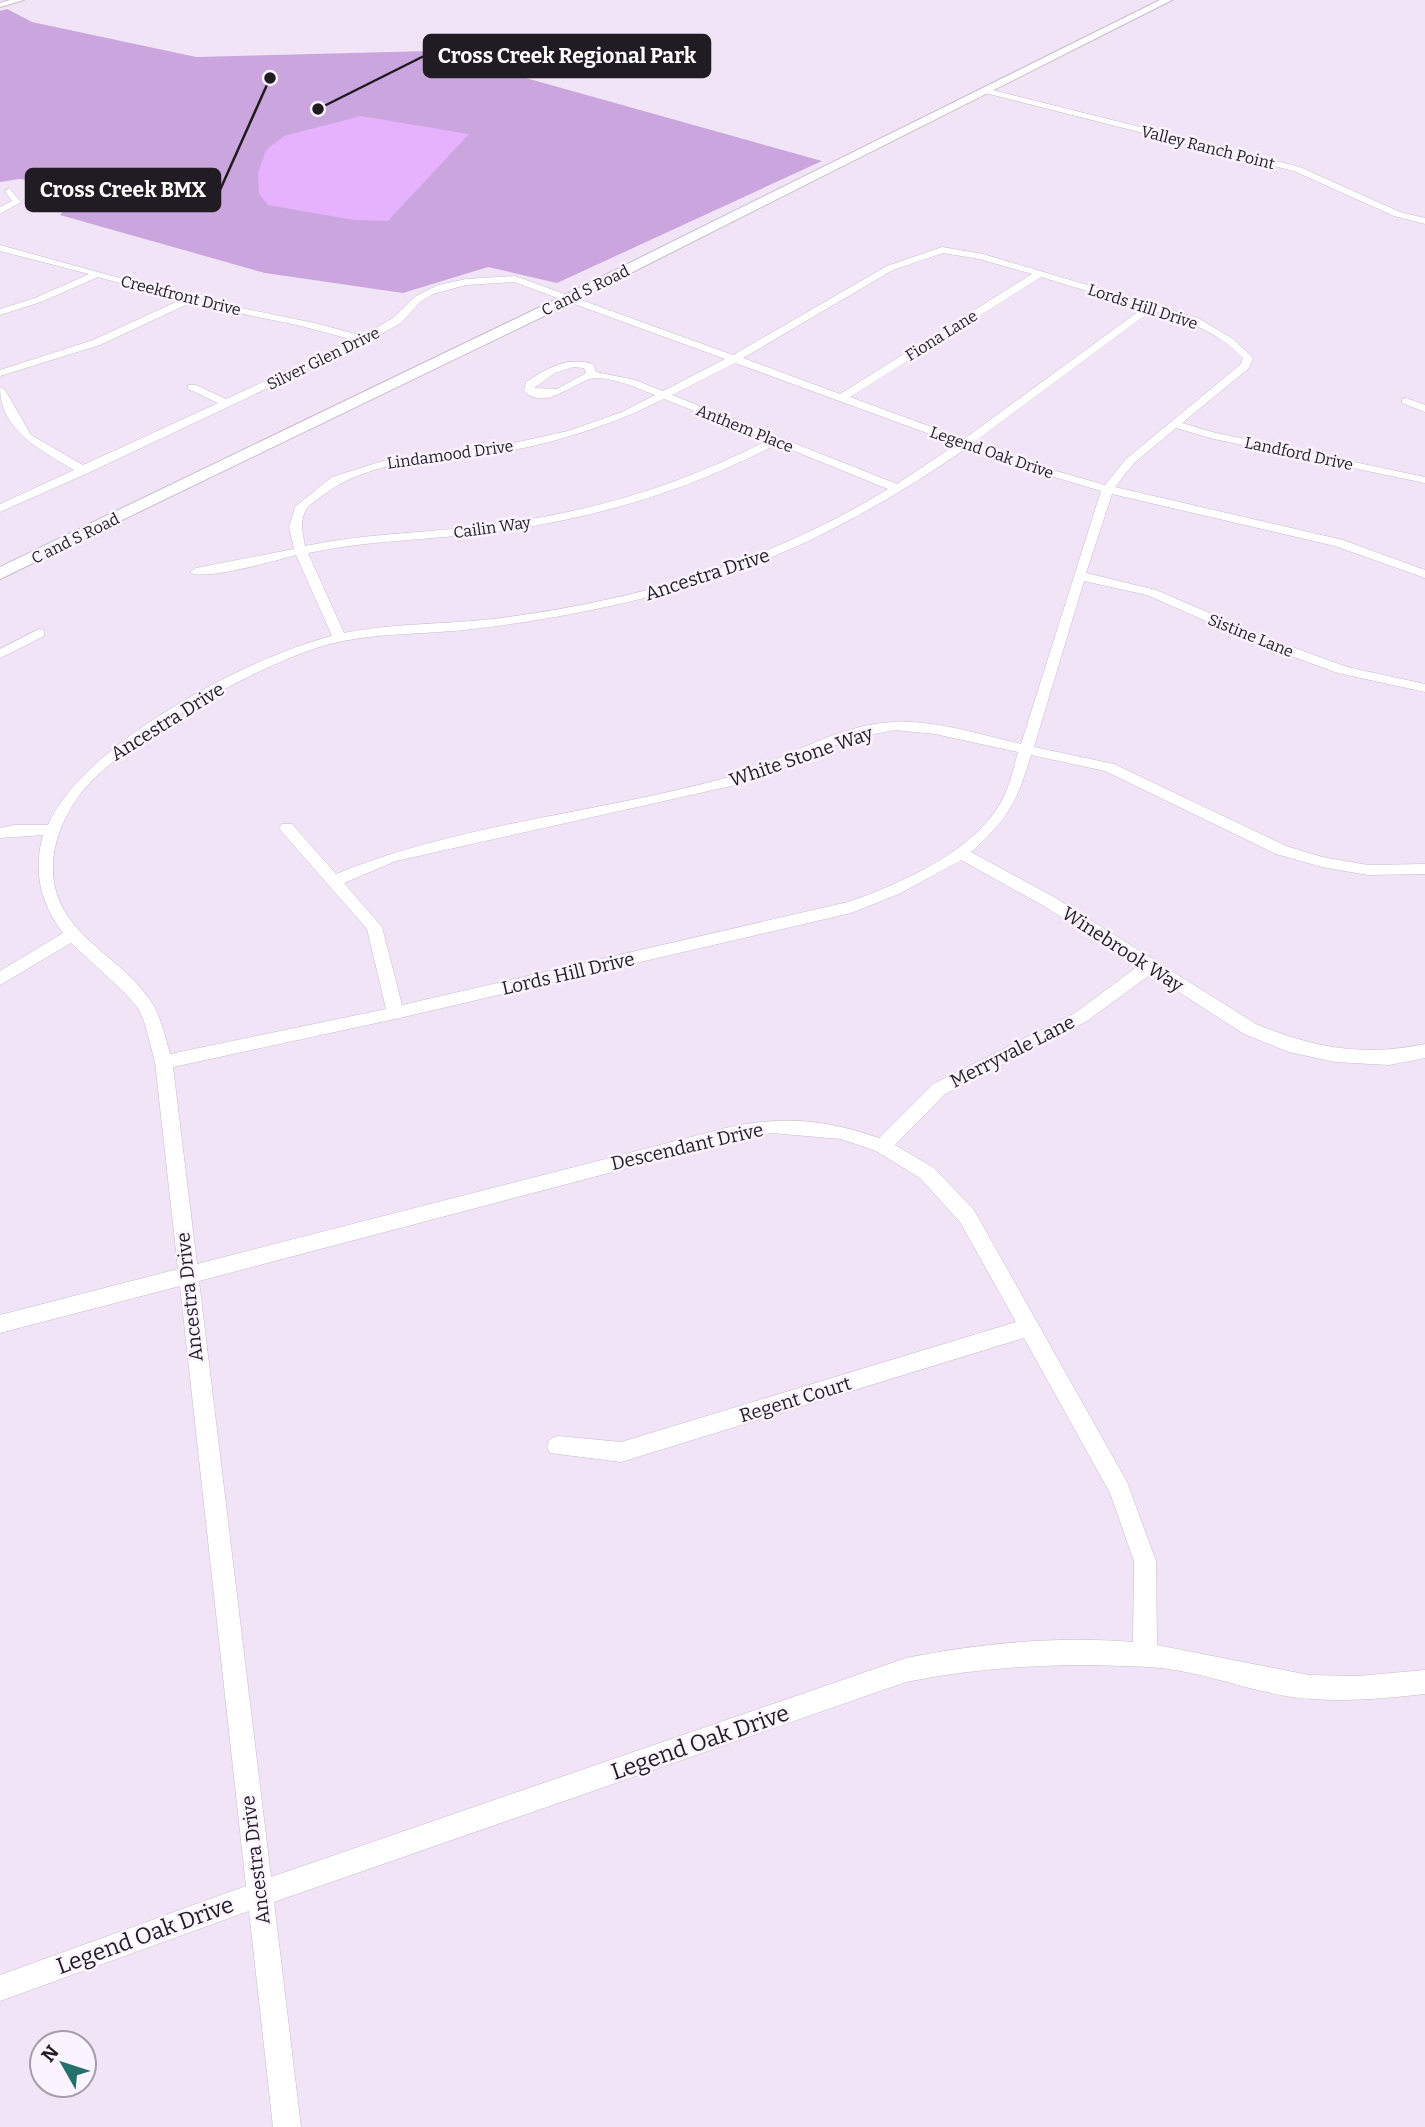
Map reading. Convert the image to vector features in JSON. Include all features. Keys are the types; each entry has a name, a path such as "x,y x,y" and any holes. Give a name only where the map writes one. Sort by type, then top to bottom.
{"main road":[{"name":"C and S Road","path":"0,573 570,298 1167,0"}],"street":[{"path":"0,5 20,0"},
{"name":"Valley Ranch Point","path":"984,90 1297,169 1397,214 1425,222"},
{"path":"0,211 17,202 9,191"},
{"name":"Creekfront Drive","path":"0,248 52,259 188,300 308,324 363,340"},
{"name":"Lords Hill Drive","path":"734,359 890,268 942,250 980,256 1194,320 1224,335 1248,358 1237,374 1130,461 1108,489 1027,741"},
{"path":"0,312 38,300 97,274"},
{"name":"Fiona Lane","path":"843,397 1039,274"},
{"name":"Silver Glen Drive","path":"0,508 363,340 401,317 407,307 422,296 441,287 488,279 515,279 570,298"},
{"name":"Legend Oak Drive","path":"570,298 843,397 961,444 1108,489 1339,543 1425,574"},
{"path":"0,373 56,358 116,336 188,300"},
{"name":"Ancestra Drive","path":"287,2127 186,1274 164,1062 146,1007 128,986 71,936 54,907 44,869 51,830 66,804 106,759 139,735 241,675 278,657 339,638 549,615 657,591 725,570 822,533 897,488 961,444 1150,307"},
{"name":"Lindamood Drive","path":"339,638 300,550 295,527 301,508 336,479 389,461 491,451 572,433 626,414 734,359"},
{"name":"Anthem Place","path":"592,374 589,366 580,362 564,364 530,384 528,389 533,394 559,392 592,374 631,382 897,488"},
{"path":"192,387 229,404"},
{"path":"0,390 27,437 84,471"},
{"path":"1406,401 1425,409"},
{"name":"Landford Drive","path":"1173,424 1214,436 1425,480"},
{"name":"Cailin Way","path":"196,572 230,568 300,550 362,540 464,532 590,511 694,480 777,440"},
{"name":"Sistine Lane","path":"1079,576 1152,593 1209,619 1354,676 1425,688"},
{"path":"0,654 40,633"},
{"name":"White Stone Way","path":"333,881 392,857 731,781 776,766 821,745 860,732 895,726 1027,741 1109,767 1281,850 1322,863 1368,870 1425,869"},
{"path":"961,853 993,824 1012,795 1027,741"},
{"path":"287,828 374,927 384,959 395,1013"},
{"path":"0,833 14,830 51,830"},
{"name":"Lords Hill Drive","path":"164,1062 395,1013 851,907 884,897 910,885 961,853"},
{"name":"Winebrook Way","path":"961,853 1048,901 1250,1029 1289,1045 1335,1055 1389,1058 1425,1051"},
{"path":"0,979 71,936"},
{"name":"Merryvale Lane","path":"882,1146 939,1088 1081,1017 1149,967"},
{"name":"Descendant Drive","path":"0,1324 734,1133 771,1126 841,1132 882,1146 927,1173 967,1216 1119,1489 1145,1561 1146,1656"},
{"name":"Regent Court","path":"558,1446 621,1452 1030,1327"},
{"name":"Legend Oak Drive","path":"0,1988 259,1894 906,1670 961,1658 1028,1651 1146,1656 1294,1685 1364,1688 1425,1682"}],"shaded area":[{"path":"7,9 32,22 196,57 429,51 822,161 557,283 488,267 403,293 265,273 60,215 84,187 19,179 0,182 0,11"},
{"path":"361,116 469,134 388,221 354,220 268,205 259,194 258,173 266,150 284,136"}],"place":[{"name":"Cross Creek BMX","path":"270,78"},
{"name":"Cross Creek Regional Park","path":"318,109"}]}
